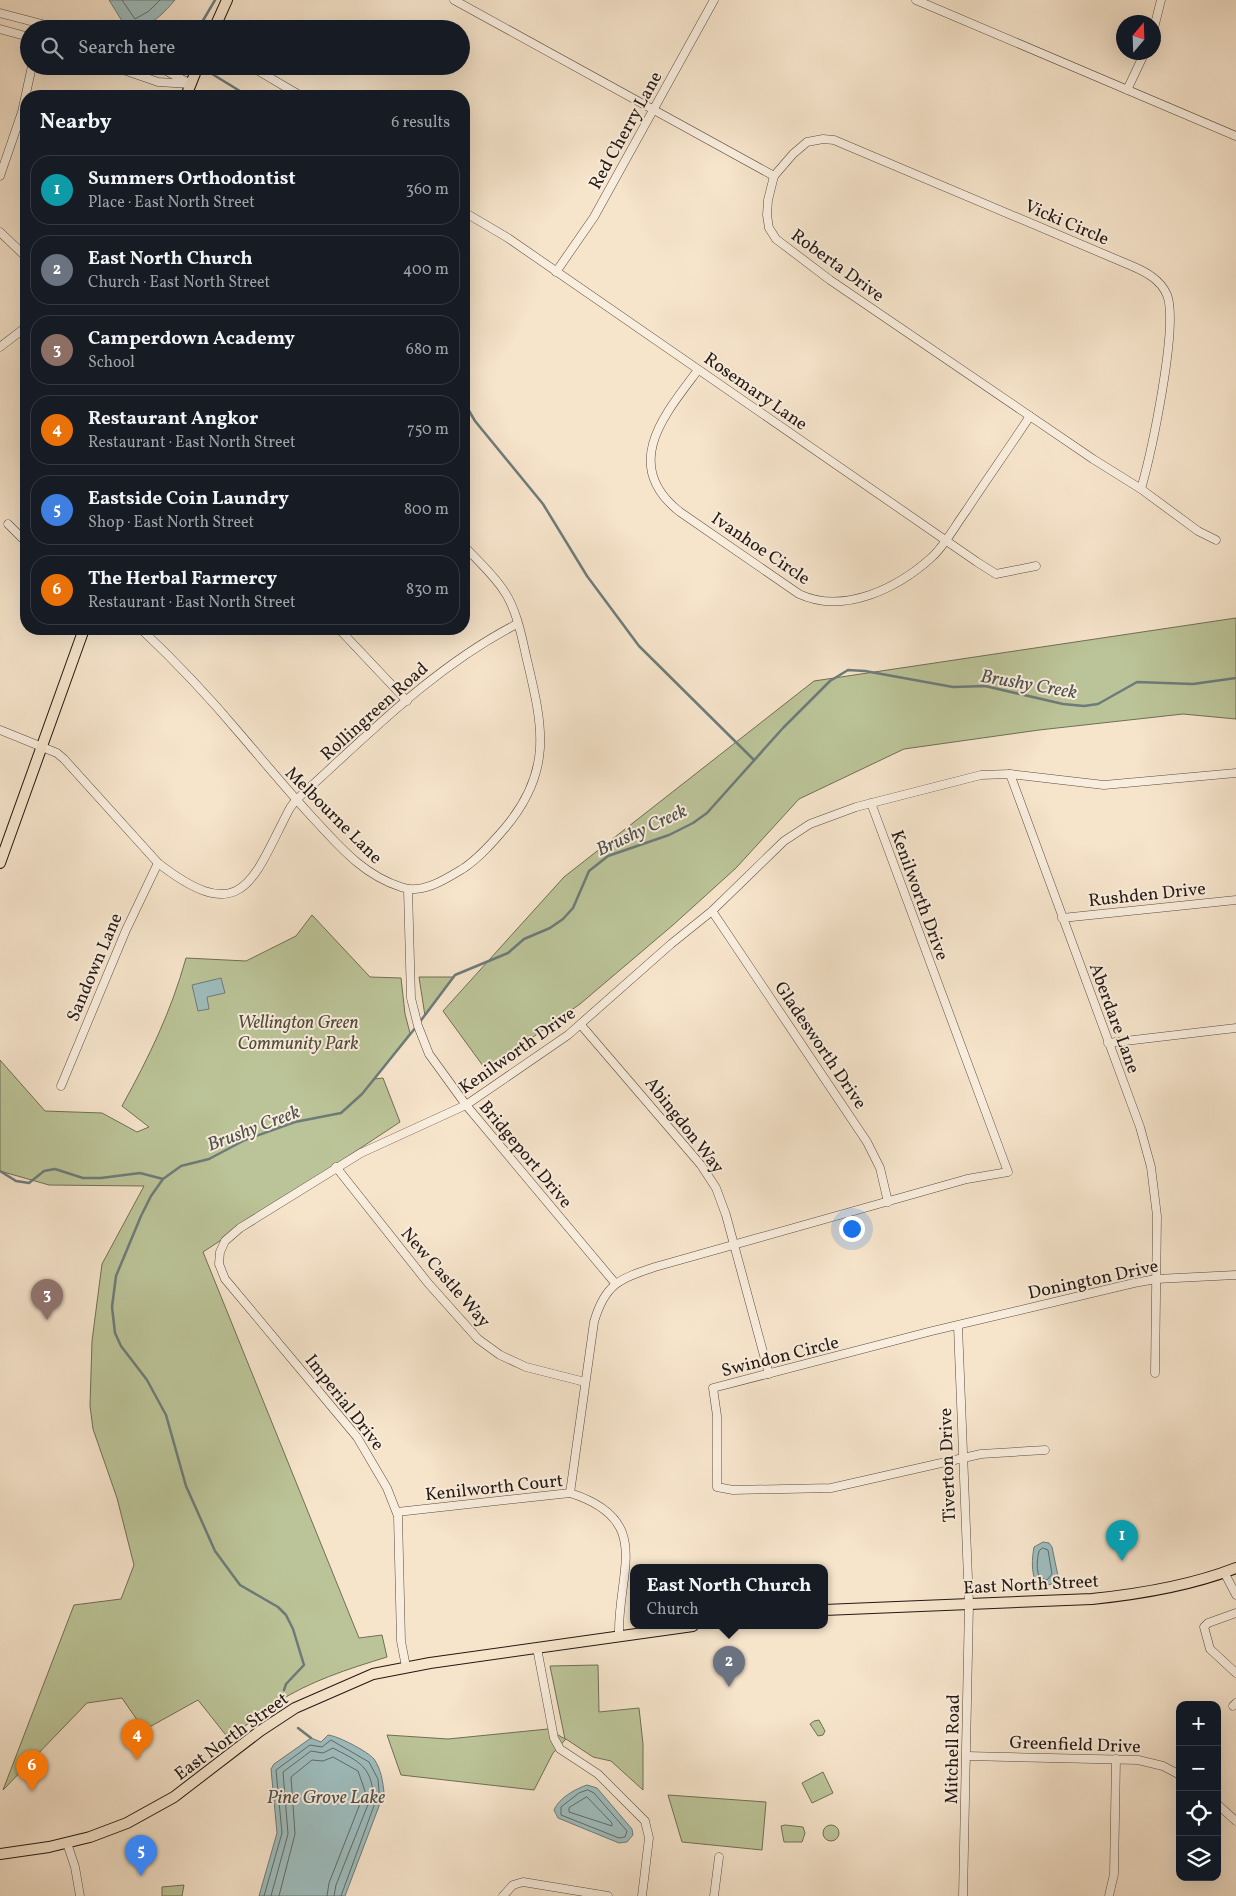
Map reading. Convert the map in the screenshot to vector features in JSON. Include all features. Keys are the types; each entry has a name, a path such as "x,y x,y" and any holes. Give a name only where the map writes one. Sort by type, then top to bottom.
{"main road":[{"path":"218,20 228,0"},
{"path":"188,90 194,75"},
{"path":"0,863 82,635"},
{"name":"East North Street","path":"828,1610 1092,1599 1131,1595 1183,1584 1236,1568"},
{"name":"East North Street","path":"0,1854 66,1843 109,1831 153,1810 186,1789 280,1717 310,1700 374,1674 406,1667 670,1629"}],"street":[{"path":"454,0 774,176"},
{"name":"Red Cherry Lane","path":"556,272 594,216 714,0"},
{"path":"916,0 1236,136"},
{"path":"1157,15 1161,0"},
{"path":"0,13 22,20"},
{"path":"0,29 20,35"},
{"path":"1127,90 1141,60"},
{"path":"27,90 30,75"},
{"path":"138,75 158,82 190,84"},
{"path":"174,75 190,84"},
{"path":"266,75 292,90"},
{"path":"0,176 20,118"},
{"name":"Vicki Circle","path":"774,176 799,147 814,140 834,140 1150,275 1166,294 1170,316 1156,426 1141,489"},
{"name":"Roberta Drive","path":"774,176 768,200 767,215 769,228 776,239 830,280 1141,489 1198,531 1216,540"},
{"name":"Rosemary Lane","path":"470,216 508,238 996,574 1036,566"},
{"path":"0,232 20,251"},
{"path":"0,348 20,332"},
{"name":"Ivanhoe Circle","path":"698,370 660,423 653,441 650,458 655,482 666,499 704,528 799,594 813,599 832,602 870,594 897,582 932,557 1030,416"},
{"path":"8,524 20,536"},
{"path":"408,890 439,882 469,864 492,843 514,817 531,788 540,756 541,730 527,660 516,624 504,591 470,553"},
{"name":"Rollingreen Road","path":"0,730 57,753 158,863 175,876 201,890 220,894 236,891 250,882 258,872 290,808 296,800 407,701 464,654 516,624"},
{"name":"Melbourne Lane","path":"147,635 199,688 284,788 362,868 382,880 408,890"},
{"path":"345,635 407,701"},
{"path":"871,803 970,777 1010,774 1104,785 1236,773"},
{"name":"Aberdare Lane","path":"1010,774 1140,1127 1152,1167 1157,1216 1154,1373"},
{"name":"Kenilworth Drive","path":"219,1264 220,1252 228,1238 290,1195 361,1153 466,1105 582,1025 664,950 712,911 793,834 836,813 871,803 1008,1172 972,1178 629,1275 615,1283"},
{"name":"Sandown Lane","path":"61,1086 130,922 158,863"},
{"name":"Bridgeport Drive","path":"408,890 410,984 422,1038 436,1066 466,1105 615,1283"},
{"name":"Rushden Drive","path":"1062,918 1236,900"},
{"name":"Gladesworth Drive","path":"712,911 867,1142 880,1168 888,1202"},
{"name":"Abingdon Way","path":"582,1025 706,1172 721,1200 735,1245 769,1374"},
{"path":"1108,1043 1236,1028"},
{"name":"New Castle Way","path":"336,1167 428,1283 478,1339 500,1354 526,1367 586,1382"},
{"name":"Imperial Drive","path":"219,1264 229,1284 357,1437 380,1475 397,1512 401,1641 406,1667"},
{"name":"Donington Drive","path":"958,1326 1156,1279 1236,1275"},
{"path":"570,1493 596,1316 615,1283"},
{"name":"Swindon Circle","path":"958,1326 714,1388 717,1416 718,1487 743,1490 831,1488 962,1458"},
{"name":"Tiverton Drive","path":"958,1326 968,1604"},
{"path":"962,1458 981,1454 1045,1450"},
{"name":"Kenilworth Court","path":"397,1512 570,1493 589,1500 604,1509 616,1520 623,1532 627,1551 618,1615 619,1636"},
{"path":"1224,1572 1236,1595"},
{"name":"Mitchell Road","path":"963,1896 967,1756 968,1604"},
{"path":"1236,1613 1208,1623 1204,1627 1210,1649 1236,1673"},
{"path":"537,1648 554,1738 560,1749 598,1774 645,1821 649,1838 642,1896"},
{"name":"Greenfield Drive","path":"967,1756 1149,1762 1176,1773"},
{"path":"1109,1896 1114,1874 1116,1760"},
{"path":"1221,1808 1236,1821"},
{"path":"66,1843 75,1867 80,1896"},
{"path":"714,1896 719,1857"},
{"path":"503,1896 513,1885 524,1882 572,1893 608,1896"}],"green space":[{"path":"1236,618 1236,719 1183,714 1039,730 904,749 799,799 736,868 673,925 580,1004 486,1070 443,1011 564,877 814,681"},
{"name":"Wellington Green Community Park","path":"312,915 370,977 401,978 405,1014 410,1033 374,1079 383,1078 400,1122 203,1252 359,1638 382,1635 387,1657 344,1671 302,1688 270,1707 229,1739 198,1700 144,1730 122,1698 87,1703 3,1790 74,1605 121,1599 134,1565 117,1498 93,1429 90,1406 92,1341 102,1264 144,1186 49,1185 0,1171 0,1060 45,1111 102,1113 137,1132 149,1127 122,1106 158,1034 186,958 246,961 296,936"},
{"path":"419,977 454,977 425,1016"},
{"path":"598,1665 599,1712 639,1708 643,1744 643,1790 611,1761 593,1757 566,1739 553,1753 534,1790 401,1775 387,1735 448,1739 548,1729 565,1739 550,1666"},
{"path":"819,1720 825,1731 823,1735 818,1736 810,1724"},
{"path":"823,1772 833,1793 812,1803 802,1783"},
{"path":"668,1795 766,1802 762,1850 682,1842"},
{"path":"831,1825 837,1827 839,1833 837,1839 831,1841 825,1839 823,1833 825,1827"},
{"path":"781,1826 803,1827 805,1833 802,1842 784,1842"},
{"path":"184,1885 182,1896 162,1896 162,1887"}],"water":[{"path":"109,0 175,0 154,20 121,20"},
{"path":"221,978 225,993 207,997 209,1009 198,1011 192,985"},
{"path":"1043,1542 1049,1543 1052,1547 1058,1576 1053,1584 1036,1583 1033,1574 1032,1560 1034,1547"},
{"name":"Pine Grove Lake","path":"328,1735 352,1744 374,1759 380,1771 384,1789 345,1896 259,1896 277,1833 271,1769 274,1764 311,1738 321,1742"},
{"path":"587,1785 597,1788 632,1829 633,1835 627,1842 619,1843 558,1818 554,1810 563,1798"}],"waterway":[{"path":"203,20 215,0"},
{"path":"214,75 238,90"},
{"path":"470,412 543,504 587,576 639,646 754,760"},
{"name":"Brushy Creek","path":"419,1023 455,975 508,953 524,939 550,928 563,919 573,908 589,871 608,856 669,835 693,823 707,813 783,728 830,681 848,670 865,671 953,687 985,686 1063,704 1084,706 1098,704 1137,682 1193,684 1236,678"},
{"path":"284,1690 286,1684 304,1665 293,1629 286,1615 278,1607 240,1585 215,1551 186,1486 166,1415 147,1380 121,1346 115,1333 112,1307 116,1276 141,1216 151,1196 163,1179 181,1166 209,1159 245,1140 295,1122 341,1113 362,1094 416,1027"},
{"name":"Brushy Creek","path":"0,1171 16,1181 29,1183 44,1171 55,1169 83,1178 101,1178 140,1173 163,1179"},
{"path":"298,1728 311,1738"}],"place":[{"name":"Camperdown Academy","path":"47,1320"},
{"name":"Summers Orthodontist","path":"1122,1561"},
{"name":"East North Church","path":"729,1687"},
{"name":"Restaurant Angkor","path":"137,1760"},
{"name":"The Herbal Farmercy","path":"32,1791"},
{"name":"Eastside Coin Laundry","path":"141,1876"}]}
